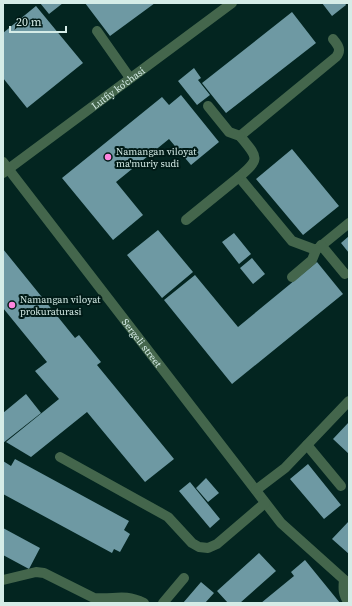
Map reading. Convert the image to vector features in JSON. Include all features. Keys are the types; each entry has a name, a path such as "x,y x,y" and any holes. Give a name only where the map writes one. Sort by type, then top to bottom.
{"street":[{"name":"Lutfiy ko'chasi","path":"5,168 232,3"},
{"path":"97,32 130,78"},
{"path":"240,136 339,54 339,49 333,39"},
{"path":"186,220 252,166 255,161 255,156 252,151 240,136 229,132 208,106"},
{"name":"Sergeli street","path":"5,168 281,523 346,582"},
{"path":"239,177 292,241 319,248 345,274"},
{"path":"292,277 312,260 319,248 349,223"},
{"path":"256,490 285,468 349,401"},
{"path":"307,445 341,486"},
{"path":"60,457 168,517 192,543 199,547 208,548 217,544 266,503"},
{"path":"3,580 36,572 44,573 94,598 126,596 144,603"},
{"path":"163,603 184,578"},
{"path":"346,582 343,593 344,597 349,603"}],"building":[{"path":"40,3 63,3 49,14"},
{"path":"85,3 155,3 110,36"},
{"path":"322,3 345,3 346,5 332,16"},
{"path":"36,6 83,63 27,108 3,78 3,33"},
{"path":"292,12 316,43 226,113 202,83"},
{"path":"194,68 201,78 198,80 210,95 197,105 178,81"},
{"path":"181,95 219,142 191,165 169,139 116,182 143,215 113,240 62,178 162,97 169,105"},
{"path":"292,149 339,206 303,235 256,179"},
{"path":"158,230 193,272 162,298 127,255"},
{"path":"234,233 251,254 239,264 222,242"},
{"path":"349,236 349,253 341,243"},
{"path":"3,249 75,338 79,335 101,362 97,365 174,459 145,482 87,412 31,457 6,442 59,399 35,371 47,362 3,308"},
{"path":"252,258 265,274 253,284 240,268"},
{"path":"317,262 343,294 232,384 164,300 195,275 238,327"},
{"path":"26,394 41,413 3,443 3,413"},
{"path":"349,422 349,454 333,439"},
{"path":"15,459 129,521 124,530 130,534 120,552 114,549 112,553 3,494 3,461 11,466"},
{"path":"308,464 341,505 324,519 290,479"},
{"path":"206,478 219,493 208,502 196,488"},
{"path":"190,482 220,519 210,528 179,491"},
{"path":"349,521 349,554 332,539"},
{"path":"3,528 40,548 29,569 3,555"},
{"path":"259,553 276,571 240,603 228,603 217,591"},
{"path":"305,560 340,603 261,603 294,576 291,572"},
{"path":"201,582 214,593 205,603 183,603"}],"place":[{"name":"Namangan viloyat ma'muriy sudi","path":"108,157"},
{"name":"Namangan viloyat prokuraturasi","path":"12,305"}]}
